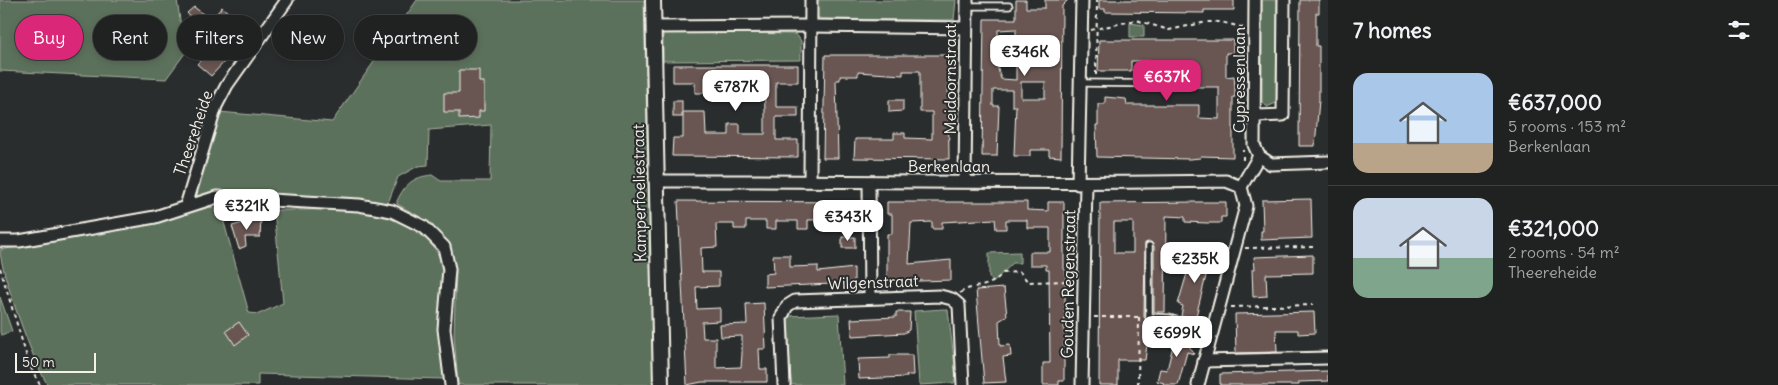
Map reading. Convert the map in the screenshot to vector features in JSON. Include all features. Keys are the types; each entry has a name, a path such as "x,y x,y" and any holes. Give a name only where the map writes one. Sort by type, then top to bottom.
{"street":[{"name":"Theereheide","path":"186,206 220,99 227,85 287,0"},
{"name":"Kamperfoeliestraat","path":"653,0 661,385"},
{"path":"810,180 812,0"},
{"name":"Gouden Regenstraat","path":"1082,0 1080,83 1083,281 1082,385"},
{"name":"Cypressenlaan","path":"1255,0 1256,116 1254,145 1258,156"},
{"path":"1256,116 1282,115 1284,0"},
{"name":"Meidoornstraat","path":"965,181 966,3"},
{"path":"654,27 811,26 966,28"},
{"path":"1198,385 1232,249 1246,206 1241,187 1258,156 1271,164 1328,162"},
{"name":"Berkenlaan","path":"656,182 810,180 869,183 965,181 1082,184 1226,181 1241,187"},
{"path":"869,183 870,298"},
{"path":"0,241 19,241 155,216 217,197 359,204 392,211 424,228 444,247 449,269 444,329 451,385"},
{"name":"Wilgenstraat","path":"784,385 781,318 787,306 794,301 940,296 952,298"},
{"path":"952,298 959,305 964,385"},
{"path":"1204,361 1328,358"}],"lane":[{"name":"Meidoornstraat","path":"966,3 1009,6"},
{"path":"1080,83 1191,84"},
{"path":"1149,246 1149,317 1169,318 1212,330"}],"path":[{"path":"1096,84 1097,0"},
{"path":"1082,32 1136,20 1169,30 1207,22 1220,22 1244,28 1255,27"},
{"path":"1232,249 1314,247"},
{"path":"0,268 29,364 40,385"},
{"path":"952,298 966,289 983,287 996,280 1003,272 1020,272 1028,282 1083,281"},
{"path":"1218,307 1313,305"},
{"path":"1083,317 1139,317 1138,385"}],"green space":[{"path":"0,0 177,0 179,15 177,15 177,60 180,60 166,79 0,71"},
{"path":"417,0 644,0 653,385 458,385 454,334 456,270 449,243 427,221 397,204 397,201 410,182 425,176 432,175 441,181 490,181 491,125 429,130 428,165 418,166 398,177 388,203 298,197 208,195 195,199 193,197 219,112 332,122 375,60 477,60 477,15 407,15"},
{"path":"817,0 956,0 954,20 940,20 821,19 816,16"},
{"path":"1262,0 1277,0 1276,103 1267,107 1262,101"},
{"path":"1130,23 1144,25 1144,37 1130,37"},
{"path":"663,33 796,34 801,41 801,60 663,61"},
{"path":"205,207 220,208 249,313 259,314 283,303 274,210 350,210 369,213 405,224 421,235 437,253 442,269 441,353 444,379 258,374 258,385 48,385 19,319 0,250 153,223"},
{"path":"1020,252 1020,263 1013,263 993,282 989,278 989,253"},
{"path":"0,297 12,331 1,335 0,332"},
{"path":"948,310 956,375 954,383 919,385 914,311"},
{"path":"839,314 843,385 791,385 788,316"}],"building":[{"path":"1016,0 1026,0 1026,8 1045,8 1045,0 1068,0 1062,6 1061,157 1049,156 1049,150 1030,150 1030,156 1014,156 1016,106 1012,106 1012,90 993,90 993,106 999,106 997,156 982,156 984,19 1016,19","holes":["1016,29 1016,80 1001,79 998,69 998,30","1021,82 1045,82 1045,98 1021,98"]},
{"path":"1099,0 1234,0 1234,10 1204,10 1204,13 1105,12 1105,9 1099,9"},
{"path":"1300,0 1319,0 1319,13 1316,13 1316,46 1319,46 1319,100 1315,146 1299,146"},
{"path":"194,7 204,15 189,15 187,13"},
{"path":"222,7 229,13 227,15 215,15"},
{"path":"1099,40 1233,40 1233,53 1226,53 1226,77 1234,76 1235,87 1235,97 1233,97 1233,157 1201,156 1200,158 1190,159 1097,157 1096,125 1098,125 1098,104 1105,104 1105,97 1126,99 1127,105 1199,105 1199,118 1219,119 1219,87 1195,87 1195,82 1191,79 1154,79 1154,61 1131,61 1131,71 1098,71"},
{"path":"825,55 948,55 948,58 953,58 953,74 948,74 949,159 854,158 855,139 894,139 894,133 905,133 905,138 932,139 932,112 920,112 920,71 903,71 903,75 858,72 858,76 840,76 840,80 836,80 838,158 823,158"},
{"path":"201,60 226,60 211,76 197,64"},
{"path":"673,65 798,65 798,82 776,82 776,107 798,107 798,117 776,117 776,140 798,140 798,157 672,156 673,138 683,138 683,112 705,112 706,135 729,135 729,124 740,124 740,134 765,134 764,84 741,84 741,93 730,93 730,84 707,84 707,93 695,93 695,82 673,82"},
{"path":"459,70 479,70 479,82 484,82 484,111 479,111 479,118 459,119 459,112 444,112 444,93 459,93"},
{"path":"889,100 903,100 903,111 889,112"},
{"path":"673,101 682,101 682,117 673,117"},
{"path":"1311,199 1312,238 1261,240 1261,231 1263,231 1262,200"},
{"path":"678,201 855,202 855,219 808,220 808,229 798,229 798,221 776,221 776,229 766,229 766,221 746,221 746,229 734,229 734,224 716,224 717,247 701,248 702,272 719,272 719,286 696,287 697,309 720,308 720,321 702,322 703,338 716,338 716,368 741,367 742,336 721,337 720,325 747,324 746,304 764,303 766,349 759,349 760,369 767,369 767,382 702,382 687,385"},
{"path":"887,202 1027,202 1027,210 1048,211 1048,202 1064,202 1064,269 1066,271 1064,334 1067,336 1064,342 1064,381 1059,381 1059,385 1043,385 1043,363 1050,363 1049,270 1046,270 1046,265 1030,265 1030,252 1050,252 1050,228 1027,228 1027,220 1006,220 1006,229 996,229 995,219 942,222 942,229 932,229 932,222 911,223 909,264 951,260 951,280 887,282 887,234 892,234 892,214 887,214"},
{"path":"1226,202 1226,217 1221,217 1221,223 1185,222 1185,217 1166,216 1165,312 1154,312 1154,246 1151,242 1145,243 1144,317 1148,321 1148,337 1145,360 1118,360 1118,385 1099,385 1100,203","holes":["1114,222 1133,222 1133,253 1114,253"]},
{"path":"261,218 260,237 245,237 246,246 239,249 232,226 243,223 243,219"},
{"path":"842,237 855,237 855,248 842,248"},
{"path":"1198,249 1212,252 1195,320 1181,316 1183,306 1178,304 1193,253 1197,254"},
{"path":"773,255 790,255 790,267 818,266 818,272 854,268 854,283 765,287 765,274 774,273"},
{"path":"1313,255 1313,273 1266,274 1267,296 1253,297 1252,269 1255,269 1254,257"},
{"path":"1004,288 1007,316 999,321 1000,346 1010,345 1011,356 1003,357 1006,382 984,383 976,290"},
{"path":"896,312 910,312 909,330 904,333 852,336 851,319 896,317"},
{"path":"1314,312 1315,333 1298,334 1298,330 1276,330 1277,352 1236,353 1235,314"},
{"path":"239,322 248,335 235,345 226,331"},
{"path":"1178,325 1192,329 1188,344 1194,354 1187,352 1178,385 1163,385 1164,383 1157,381 1160,369 1167,370"},
{"path":"890,355 912,355 913,375 906,375 907,377 859,379 858,359 890,358"},
{"path":"1328,371 1328,381 1299,382 1299,385 1220,385 1220,374"}]}
